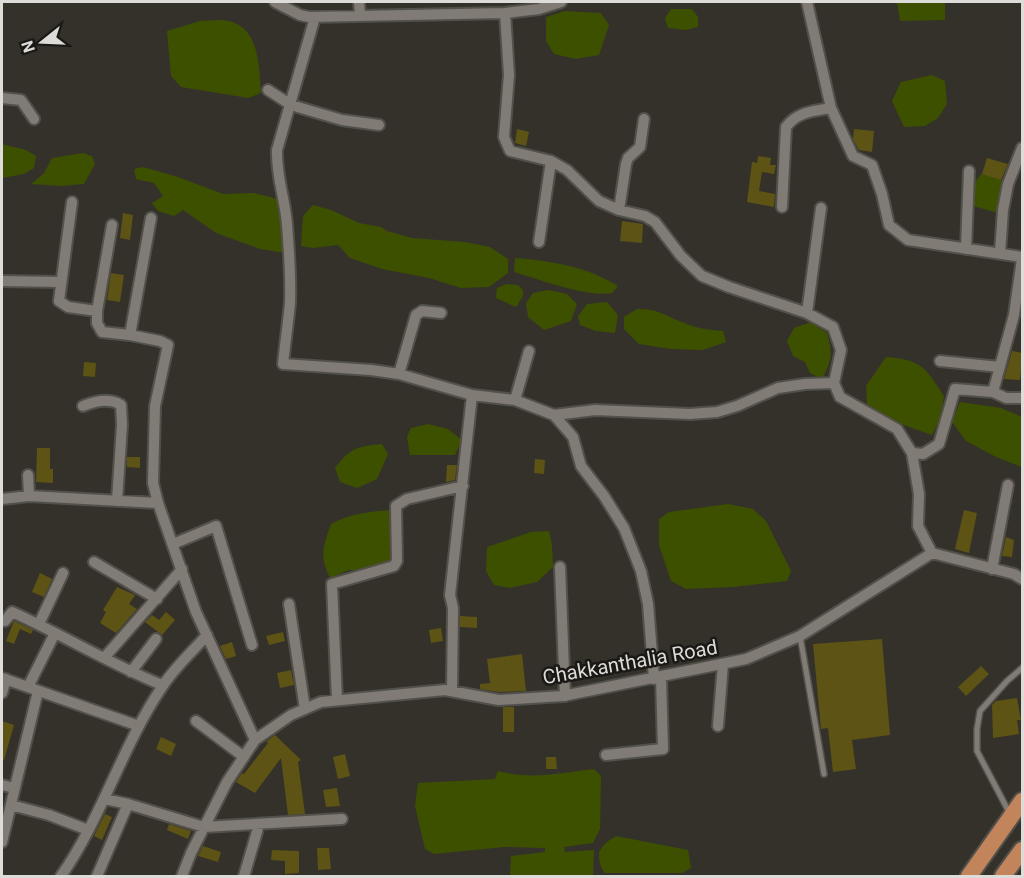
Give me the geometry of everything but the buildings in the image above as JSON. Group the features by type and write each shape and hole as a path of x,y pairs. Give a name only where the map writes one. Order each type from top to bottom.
{"highway":[{"path":"969,876 1023,801"},
{"path":"1003,876 1023,850"}],"street":[{"path":"275,2 300,15 315,17 505,13 539,9 561,2"},
{"path":"359,2 360,15"},
{"path":"807,2 831,108 853,156 872,165 882,194 888,225 908,240 1023,258 1014,315 993,392"},
{"path":"505,13 509,75 504,137 510,151 551,161 567,170 599,201 619,210 645,216 655,222 681,256 702,276 807,313 833,327 841,350 834,383 840,397 897,429 912,453 919,494 918,526 932,553 1014,574 1023,579"},
{"path":"315,17 277,150 276,170 285,206 290,280 290,303 283,364 399,374 472,394 515,400 554,415 595,410 690,414 717,412 778,388 834,383"},
{"path":"268,90 291,105 342,120 379,125"},
{"path":"2,98 21,100 34,118"},
{"path":"782,207 786,128 792,119 798,116 831,108"},
{"path":"619,210 626,164 628,158 640,147 644,118"},
{"path":"1000,253 1003,210 1008,184 1023,148"},
{"path":"539,242 551,161"},
{"path":"966,249 969,171"},
{"path":"72,202 59,298 61,303 68,307 97,311"},
{"path":"807,313 821,208"},
{"path":"130,335 151,219"},
{"path":"112,225 97,311 97,323 102,332 130,335 168,345 155,406 153,483 196,612 255,740"},
{"path":"2,281 61,282"},
{"path":"399,374 416,315 422,311 441,313"},
{"path":"515,400 529,351"},
{"path":"940,360 1000,367"},
{"path":"912,453 923,454 939,444 955,389 993,392 1006,398 1023,398"},
{"path":"452,692 453,608 450,596 472,394"},
{"path":"83,405 102,401 117,402 121,405 117,501"},
{"path":"554,415 573,438 581,466 604,496 624,528 641,571 648,603 663,749 606,755"},
{"path":"28,475 29,496"},
{"path":"992,569 1008,485"},
{"path":"337,700 332,584 394,566 397,561 396,507 400,502 463,486"},
{"path":"2,499 29,496 158,503"},
{"path":"173,544 216,526 252,645"},
{"name":"Chakkanthalia Road","path":"182,876 227,782 255,740 291,715 321,702 445,690 499,699 566,696 746,659 800,636 932,553"},
{"path":"94,562 157,599"},
{"path":"560,567 566,696"},
{"path":"104,658 182,569"},
{"path":"39,624 63,573"},
{"path":"290,604 305,709"},
{"path":"2,620 5,621 12,612 131,672 162,685"},
{"path":"2,842 33,689 55,633"},
{"path":"61,876 105,799 139,726 162,685 207,635"},
{"path":"131,672 156,639"},
{"path":"718,726 723,664"},
{"path":"2,693 4,678 139,726"},
{"path":"196,721 244,757"},
{"path":"2,784 14,788"},
{"path":"105,799 204,827 342,819"},
{"path":"97,876 128,804"},
{"path":"11,805 49,815 88,830"},
{"path":"244,876 259,825"}],"lane":[{"path":"800,636 824,774"},
{"path":"1011,815 977,752 977,729 980,711 1007,681 1023,668"}],"shaded area":[{"path":"897,2 945,2 945,20 900,21"},
{"path":"671,9 692,9 698,17 698,27 686,30 668,28 665,18"},
{"path":"565,11 601,13 609,25 599,55 576,59 554,54 546,41 546,17"},
{"path":"200,21 229,21 239,25 247,32 256,50 261,93 248,98 181,87 171,76 167,31"},
{"path":"932,75 945,81 947,104 938,118 925,126 904,127 892,101 901,82"},
{"path":"2,144 26,150 36,156 34,168 24,174 2,178"},
{"path":"83,153 92,156 95,164 84,184 61,186 31,184 44,173 52,158"},
{"path":"143,167 223,194 254,193 278,199 285,217 285,253 260,249 216,233 183,210 174,216 158,211 152,203 163,196 154,183 136,179 134,169"},
{"path":"981,174 993,174 1006,183 998,213 973,206 971,188"},
{"path":"313,205 331,210 359,223 381,227 412,238 465,242 490,247 508,259 508,273 489,287 461,288 429,278 382,269 350,258 338,245 313,248 301,246 303,216"},
{"path":"515,258 581,269 618,286 612,293 602,294 563,287 514,272"},
{"path":"506,284 518,285 523,290 523,296 516,307 496,298 497,288"},
{"path":"549,290 567,294 577,304 571,321 544,330 528,317 526,303 533,293"},
{"path":"607,302 618,315 615,333 596,331 580,325 578,316 587,304"},
{"path":"637,309 656,311 697,327 723,331 726,342 703,350 671,349 639,344 624,329 624,317"},
{"path":"811,322 827,333 830,346 830,362 822,379 810,373 805,362 793,356 787,341 794,328"},
{"path":"886,357 908,360 921,367 944,396 940,419 932,435 895,422 867,405 866,386"},
{"path":"960,402 1001,408 1022,417 1022,467 996,457 966,441 952,422"},
{"path":"428,424 448,429 462,440 455,455 410,455 407,437 411,428"},
{"path":"382,444 388,454 377,479 357,488 340,482 335,468 345,456 361,447"},
{"path":"728,504 753,509 766,521 791,571 787,581 686,589 671,581 659,545 659,519 669,512"},
{"path":"395,510 395,555 388,565 368,570 349,570 330,578 324,564 323,551 331,524 354,515"},
{"path":"549,531 553,567 537,582 510,588 494,585 486,571 487,547 531,532"},
{"path":"594,769 601,776 600,829 593,843 564,847 565,852 594,850 593,876 510,876 511,856 545,852 545,848 504,847 434,854 425,849 415,806 418,783 495,779 498,771 534,775"},
{"path":"616,836 688,850 691,868 682,873 604,873 599,861 600,851"}]}
